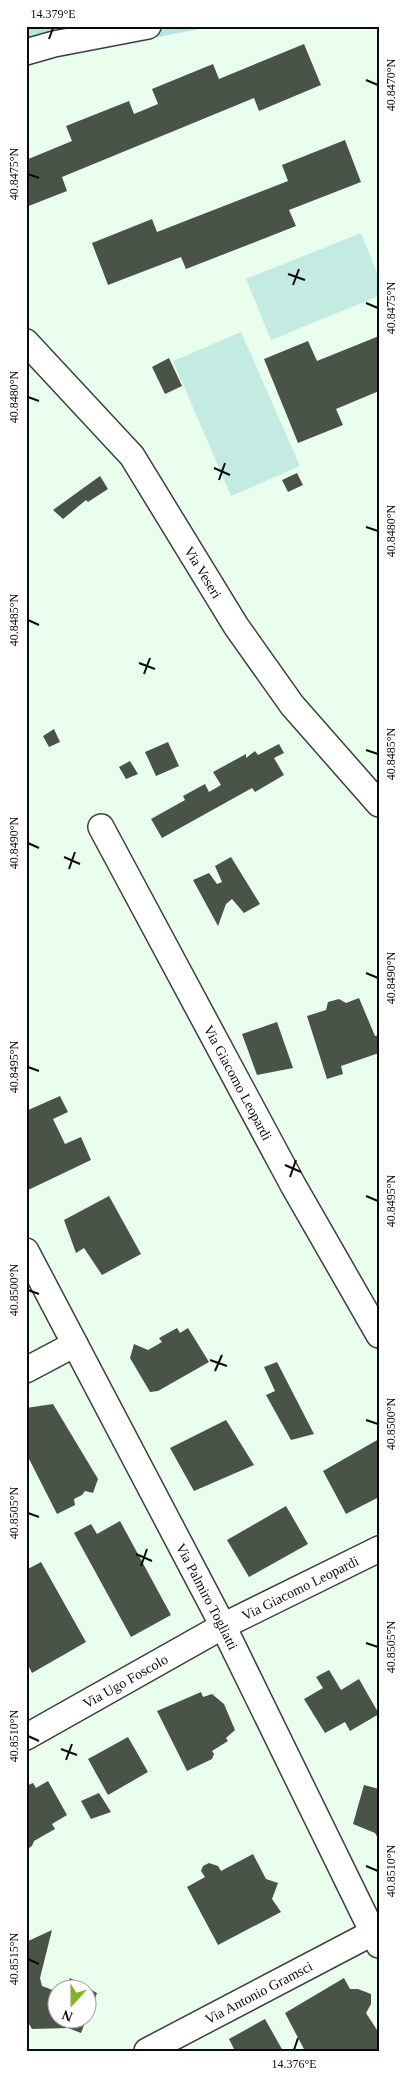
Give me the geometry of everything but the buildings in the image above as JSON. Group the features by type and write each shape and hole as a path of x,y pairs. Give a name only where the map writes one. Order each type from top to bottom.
{"street":[{"path":"26,52 54,44 148,26"},
{"name":"Via Veseri","path":"26,342 132,456 242,634 292,705 379,804"},
{"name":"Via Giacomo Leopardi","path":"101,827 293,1186 379,1335"},
{"name":"Via Palmiro Togliatti","path":"26,1251 223,1626 375,1939"},
{"path":"26,1370 75,1344"},
{"name":"Via Giacomo Leopardi","path":"223,1626 379,1549"},
{"name":"Via Ugo Foscolo","path":"26,1737 223,1626"},
{"name":"Via Antonio Gramsci","path":"146,2051 375,1939"}],"shaded area":[{"path":"26,26 215,26 34,61 26,65"},
{"path":"361,233 379,277 379,296 271,340 246,279"},
{"path":"241,332 300,466 231,496 173,361"}]}
